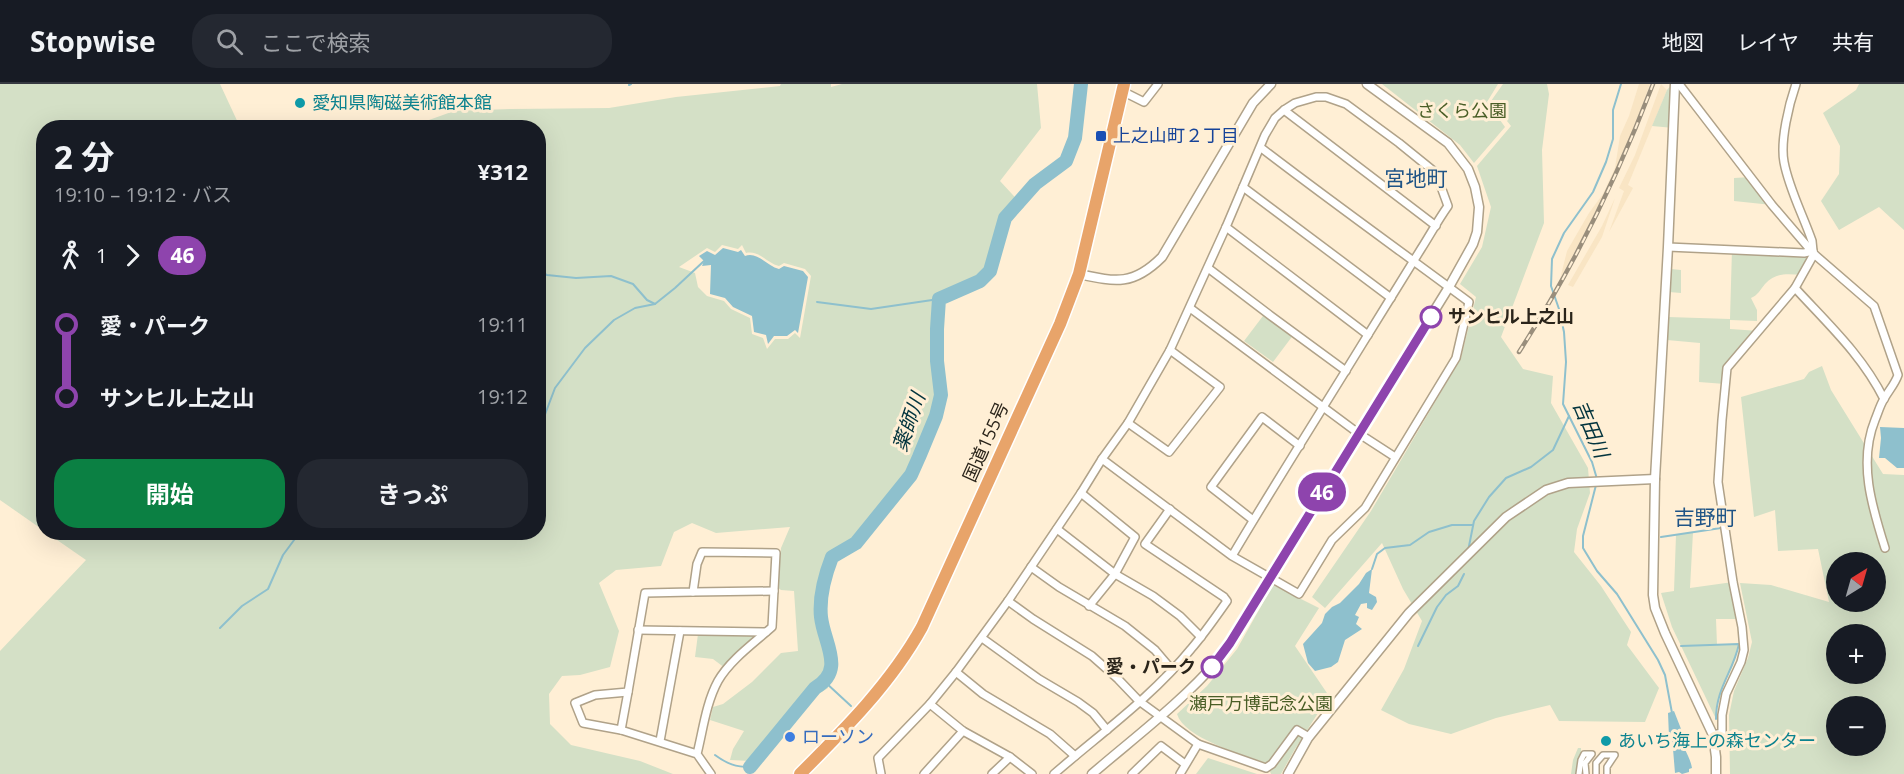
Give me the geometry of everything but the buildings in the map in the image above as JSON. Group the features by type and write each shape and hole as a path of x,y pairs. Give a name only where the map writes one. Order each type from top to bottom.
{"highway":[{"name":"国道155号","path":"800,774 855,718 880,688 903,658 922,627 1060,324 1080,274 1123,88"}],"street":[{"path":"1123,88 1144,102 1158,84"},
{"path":"1080,274 1122,280 1138,276 1152,266 1161,257 1253,103 1271,84"},
{"path":"1092,774 1202,678 1219,659 1449,287 1473,244 1477,231 1479,207 1468,169 1448,143 1367,84"},
{"path":"1678,84 1655,479 1652,587 1655,608 1713,735 1716,774"},
{"path":"1678,84 1772,205 1813,253 1874,306 1898,375 1874,423 1869,450 1868,483 1884,548"},
{"path":"1713,735 1722,733 1725,694 1741,662 1744,650 1718,482 1727,368 1795,288 1813,253 1812,241 1784,161 1785,137 1796,84"},
{"path":"881,774 878,758 930,704 982,638 1128,423 1170,350 1190,308 1268,129 1284,110 1302,100 1326,97 1346,104 1436,173 1448,206 1232,556"},
{"path":"1284,110 1436,226"},
{"path":"1102,459 1232,556 1299,594 1332,540 1365,508 1456,358 1469,302 1260,147"},
{"path":"1243,187 1391,298"},
{"path":"1226,227 1368,335"},
{"path":"1668,247 1813,253"},
{"path":"1208,268 1346,370"},
{"path":"1795,288 1862,361 1884,399"},
{"path":"1190,308 1395,458"},
{"path":"1128,423 1169,452 1220,387 1170,350"},
{"path":"1253,520 1211,486 1262,417 1300,446"},
{"path":"1288,774 1310,737 1409,613 1506,517 1546,490 1568,483 1655,479"},
{"path":"1081,494 1135,537 1115,574 1089,606"},
{"path":"1054,774 1107,730 1172,670 1227,601 1190,573 1145,544 1170,509"},
{"path":"1057,529 1115,574 1153,596 1180,616 1201,636"},
{"path":"693,592 697,564 702,552 776,553 772,627 736,659 719,679 711,697 697,754"},
{"path":"1031,567 1089,606 1125,626 1155,651 1172,670"},
{"path":"621,730 645,593 774,591"},
{"path":"1008,601 1033,620 1098,661 1139,701 1198,744 1266,768 1272,764 1297,730 1310,737"},
{"path":"638,630 766,632"},
{"path":"660,741 680,632"},
{"path":"982,638 1039,679 1093,713 1107,730"},
{"path":"956,672 983,694 1050,734 1075,756"},
{"path":"628,693 595,695 575,703 583,723 621,730 697,754 711,774"},
{"path":"930,704 963,731 1010,757 1032,774"},
{"path":"924,774 963,731"},
{"path":"1180,774 1198,744"},
{"path":"1132,774 1161,746 1185,764"},
{"path":"1579,774 1584,754 1592,754 1585,763 1586,774"},
{"path":"1596,774 1596,763 1602,755 1615,755 1607,767 1607,774"},
{"path":"992,774 1010,757"}],"shaded area":[{"path":"1639,84 1650,84 1633,131 1606,193 1560,279 1567,251 1603,194 1615,168 1620,136"},
{"path":"1661,84 1667,90 1628,185 1633,188 1609,232 1624,191 1619,188 1635,155"},
{"path":"1615,198 1602,237 1573,287 1568,285 1602,226"}],"green space":[{"path":"0,84 220,84 237,120 36,120 36,525 0,500"},
{"path":"781,84 831,84 831,87 842,84 1037,84 1041,128 1000,181 1024,207 1011,219 998,266 938,296 932,326 937,389 933,412 908,470 856,540 829,553 820,577 818,625 829,664 828,688 812,698 799,702 750,761 730,760 733,749 744,731 710,720 713,707 723,704 752,682 781,653 798,651 794,591 781,590 777,587 781,548 790,527 716,533 692,523 674,532 661,566 616,570 599,583 619,631 610,667 580,675 562,676 549,694 550,724 571,745 640,761 673,774 0,774 0,651 86,560 57,540 546,540 546,120 429,120 454,111 609,108 676,97 780,86","holes":["722,245 738,249 742,245 746,253 755,253 779,266 784,263 805,269 811,276 800,338 795,333 788,339 775,339 767,349 763,338 752,334 750,318 731,309 724,301 707,296 698,287 695,273 679,267 707,248 715,252"]},
{"name":"さくら公園","path":"1382,84 1498,84 1487,102 1505,127 1474,163 1460,145"},
{"path":"1503,84 1547,84 1549,94 1542,150 1544,223 1501,337 1523,369 1553,376 1551,403 1588,468 1590,493 1577,529 1574,552 1601,586 1631,632 1627,645 1659,688 1645,722 1559,721 1550,705 1496,718 1451,734 1409,724 1381,710 1404,669 1422,621 1403,589 1382,543 1325,608 1312,597 1371,511 1461,358 1476,297 1460,284 1482,247 1491,207 1477,166 1511,126 1491,101"},
{"path":"1672,84 1674,128 1652,126 1667,90"},
{"path":"1859,84 1904,84 1904,230 1879,207 1839,230 1821,201 1839,174 1840,146 1823,113 1856,90"},
{"path":"1751,177 1772,205 1734,201 1734,178"},
{"path":"1732,249 1813,251 1802,275 1773,277 1751,298 1757,310 1757,321 1730,320 1730,329 1759,331 1727,368 1725,384 1699,382 1700,343 1667,340 1668,317 1730,319"},
{"path":"1671,269 1681,270 1681,293 1669,292"},
{"path":"1266,312 1294,334 1273,362 1244,341"},
{"path":"1822,366 1831,390 1883,474 1904,475 1904,774 1730,774 1729,715 1734,691 1752,642 1740,583 1771,585 1826,601 1826,612 1886,612 1886,552 1826,552 1826,588 1818,549 1778,551 1775,510 1754,517 1741,397 1804,379 1809,372"},
{"path":"1693,532 1690,588 1733,582 1741,619 1716,619 1717,645 1739,644 1719,698 1716,719 1672,627 1661,593 1674,591 1676,535"},
{"name":"瀬戸万博記念公園","path":"1273,585 1319,608 1295,646 1329,696 1281,774 1271,774 1267,763 1202,738 1182,723 1177,714 1207,686 1237,649"},
{"path":"752,633 754,639 725,668 713,659 695,657 698,634"},
{"path":"1578,748 1581,748 1581,753 1584,754 1579,774 1571,774 1573,760"},
{"path":"1208,758 1257,774 1196,774"}],"water":[{"path":"723,248 738,252 741,250 745,256 758,257 779,269 784,266 803,271 808,277 798,333 795,330 787,336 774,336 768,344 766,335 754,332 752,316 733,307 725,298 710,294 711,265 702,266 704,261 699,256 707,251 715,255"},
{"path":"1880,427 1904,428 1904,468 1897,468 1885,458 1879,458"},
{"path":"1372,569 1369,593 1376,597 1377,602 1372,610 1367,608 1367,603 1361,604 1355,615 1359,617 1356,624 1362,629 1345,640 1338,662 1331,667 1315,671 1308,663 1303,644 1322,623 1325,614 1340,603"},
{"path":"1674,711 1692,768 1689,772 1682,774 1675,773 1672,737 1669,737 1668,713"}],"waterway":[{"name":"薬師川","path":"750,767 829,673 831,656 821,617 821,602 823,586 832,557 856,543 911,475 936,416 941,395 937,361 939,299 980,281 990,271 1005,218 1035,184 1066,161 1075,138 1081,84"},
{"name":"吉田川","path":"1597,479 1592,462 1563,404 1566,362 1564,332 1551,286 1552,259 1564,233 1593,192 1606,162 1613,139 1613,110 1621,84"},
{"path":"546,275 576,278 611,276 633,284 647,300 655,304 704,261"},
{"path":"817,302 871,309 939,299"},
{"path":"546,412 555,388 585,348 614,320 635,308 655,304"},
{"path":"1468,551 1474,521 1489,497 1506,478 1531,467 1553,450 1569,416"},
{"name":"吉田川","path":"1596,485 1583,536 1583,548 1597,571 1617,594 1658,660 1665,675 1672,713"},
{"path":"1372,569 1377,554 1385,548 1410,545 1429,532 1452,525 1473,525"},
{"path":"1661,537 1721,528"},
{"path":"220,628 242,606 268,589 283,555 294,540"},
{"path":"1418,646 1437,607 1446,595 1458,586 1464,574"},
{"path":"1681,646 1739,644 1719,698 1716,719"},
{"path":"825,682 851,706"},
{"path":"715,755 732,764 750,767"}],"railway":[{"path":"1519,352 1558,287 1593,221 1625,154 1653,84"}],"bus line":[{"name":"46","path":"1212,667 1230,643 1431,317"}],"place":[{"name":"愛知県陶磁美術館本館","path":"300,103"},
{"name":"上之山町２丁目","path":"1101,136"},
{"name":"サンヒル上之山","path":"1431,317"},
{"name":"愛・パーク","path":"1212,667"},
{"name":"ローソン","path":"790,737"},
{"name":"あいち海上の森センター","path":"1606,741"}],"district":[{"name":"宮地町","path":"1416,179"},
{"name":"吉野町","path":"1705,518"}]}
